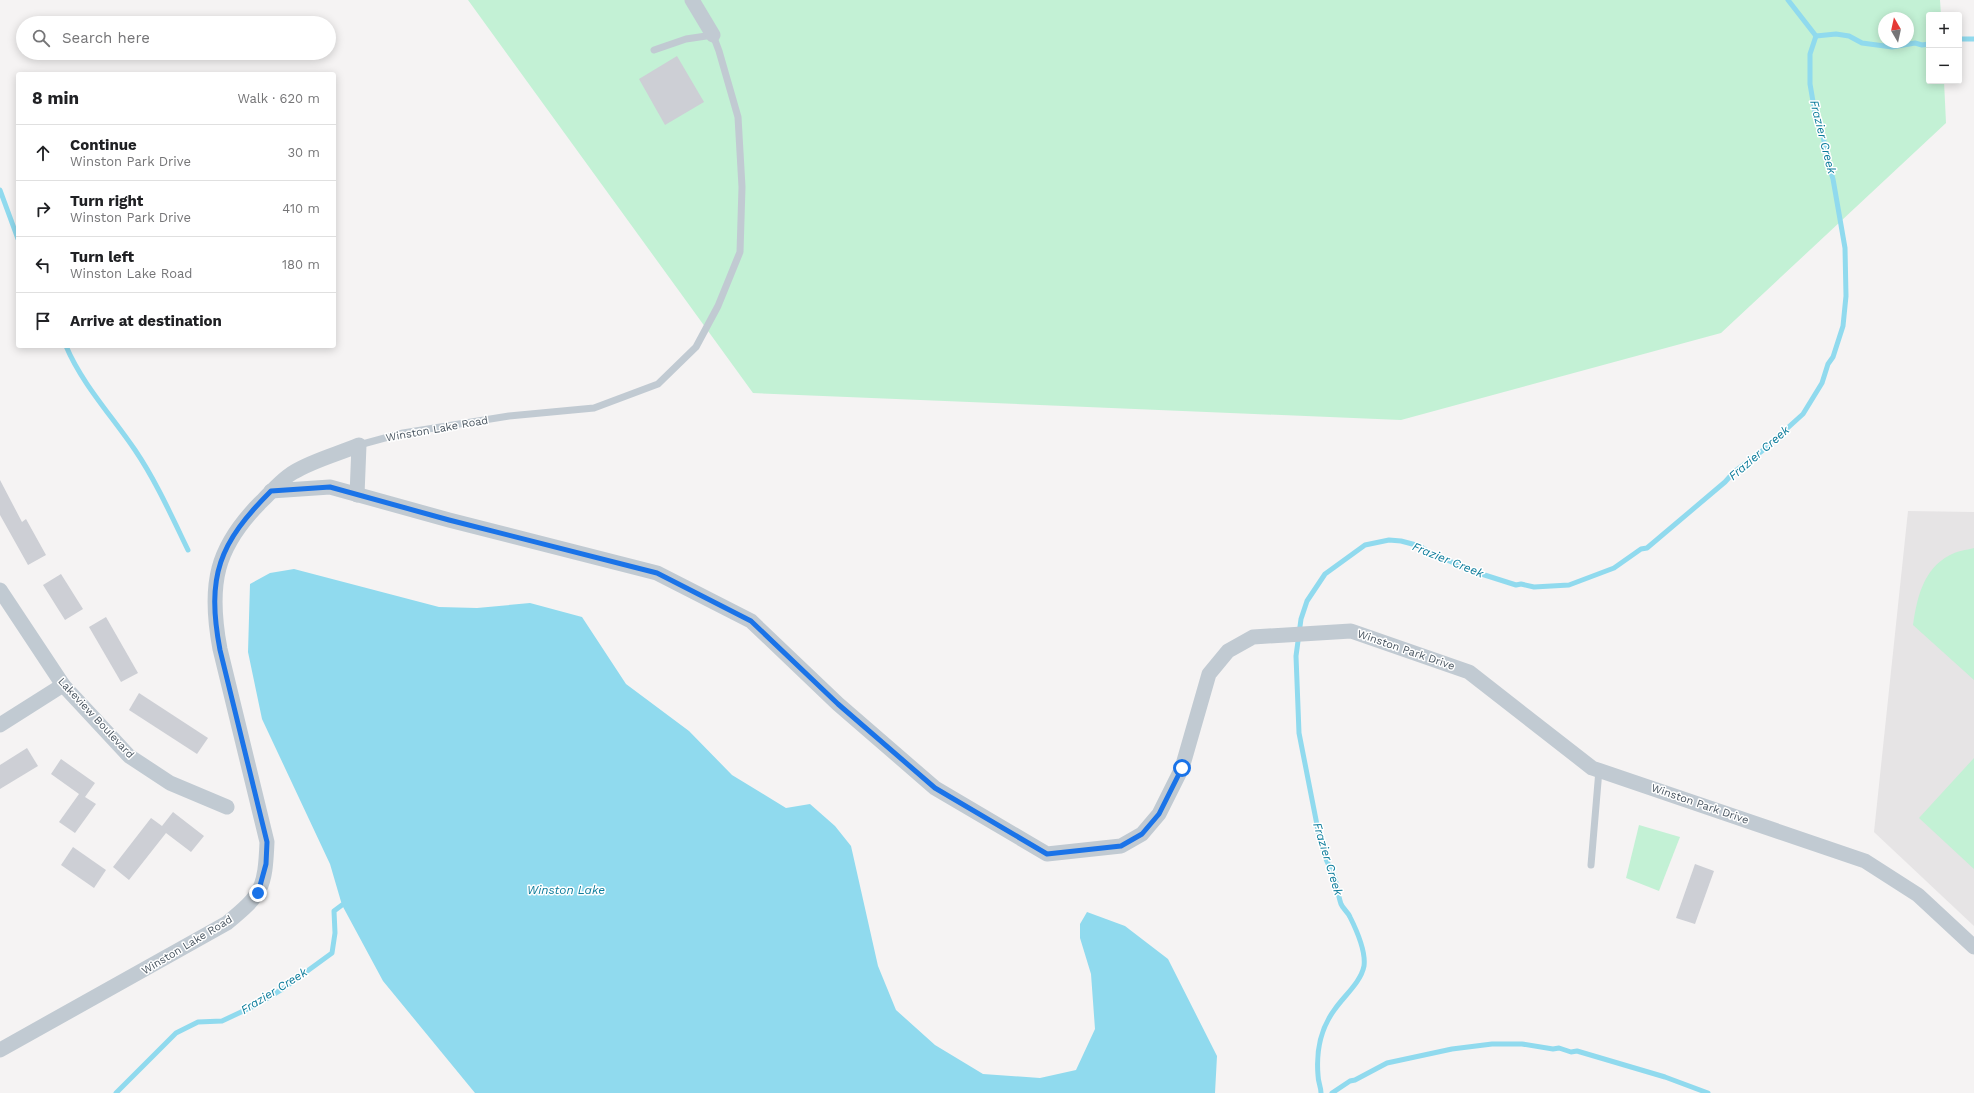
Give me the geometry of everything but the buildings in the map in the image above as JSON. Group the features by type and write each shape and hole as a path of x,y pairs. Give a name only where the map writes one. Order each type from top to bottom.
{"street":[{"name":"Winston Lake Road","path":"692,0 712,35"},
{"name":"Winston Lake Road","path":"0,1050 226,923 250,904 258,893 266,864 267,842 214,620 214,598 220,562 226,549 246,518 271,491 294,472 359,445"},
{"path":"357,495 359,445"},
{"name":"Winston Park Drive","path":"271,491 330,487 449,520 657,573 751,621 838,704 935,788 1047,854 1121,846 1142,834 1159,814 1182,768 1209,674 1228,651 1253,637 1351,631 1469,672 1592,768 1865,860 1918,895 1974,946"},
{"name":"Lakeview Boulevard","path":"0,590 63,685 129,756 170,783 227,807"},
{"path":"0,725 63,685"}],"lane":[{"path":"654,50 686,39 712,35"},
{"name":"Winston Lake Road","path":"359,445 403,433 508,416 594,408 658,384 696,347 718,306 740,252 742,187 738,117 719,51 712,35"},
{"path":"1591,865 1599,770"}],"shaded area":[{"path":"1908,511 1974,512 1974,926 1874,832"}],"green space":[{"path":"468,0 1940,0 1941,12 1926,12 1926,84 1944,84 1946,123 1721,333 1401,420 753,393"},
{"path":"1974,548 1974,680 1913,625 1919,595 1927,576 1933,568 1953,554"},
{"path":"1974,758 1974,869 1919,818"},
{"path":"1639,825 1680,837 1659,891 1626,878"}],"water":[{"name":"Winston Lake","path":"294,569 439,607 477,608 530,603 582,617 626,684 689,731 732,775 786,808 810,804 835,826 851,846 878,966 896,1010 935,1045 983,1074 1040,1078 1076,1070 1095,1029 1091,974 1080,938 1080,924 1087,912 1125,926 1168,959 1217,1056 1215,1093 475,1093 383,981 342,905 330,864 262,719 248,652 250,584 270,573"}],"waterway":[{"path":"1788,0 1816,36"},
{"name":"Frazier Creek","path":"1816,36 1836,34 1849,36 1862,43 1892,47 1915,43 1926,44"},
{"name":"Frazier Creek","path":"1321,1093 1318,1078 1320,1040 1326,1024 1335,1009 1359,978 1364,966 1364,954 1358,935 1349,915 1341,904 1334,875 1324,853 1299,733 1296,656 1301,619 1307,601 1325,574 1365,545 1389,540 1401,541 1420,546 1427,551 1472,571 1516,585 1521,584 1534,587 1569,585 1614,568 1641,549 1647,548 1725,482 1734,472 1762,451 1803,414 1822,383 1828,364 1833,357 1843,326 1846,296 1845,248 1833,179 1828,163 1823,136 1815,113 1810,84 1810,54 1816,36"},
{"name":"Frazier Creek","path":"1962,39 1974,39"},
{"path":"0,190 16,234"},
{"path":"67,348 80,374 143,462 188,550"},
{"name":"Frazier Creek","path":"116,1093 176,1033 198,1022 222,1021 256,1005 284,988 332,953 335,933 334,911 342,905"},
{"path":"1332,1093 1350,1081 1355,1080 1387,1063 1452,1049 1492,1044 1522,1044 1553,1049 1559,1048 1571,1052 1577,1051 1665,1077 1708,1093"}],"route":[{"path":"258,893 262,886 266,864 267,842 220,650 214,620 214,598 220,562 226,549 237,529 250,512 271,491 330,487 449,520 657,573 751,621 838,704 935,788 1047,854 1121,846 1142,834 1159,814 1182,768"}]}
